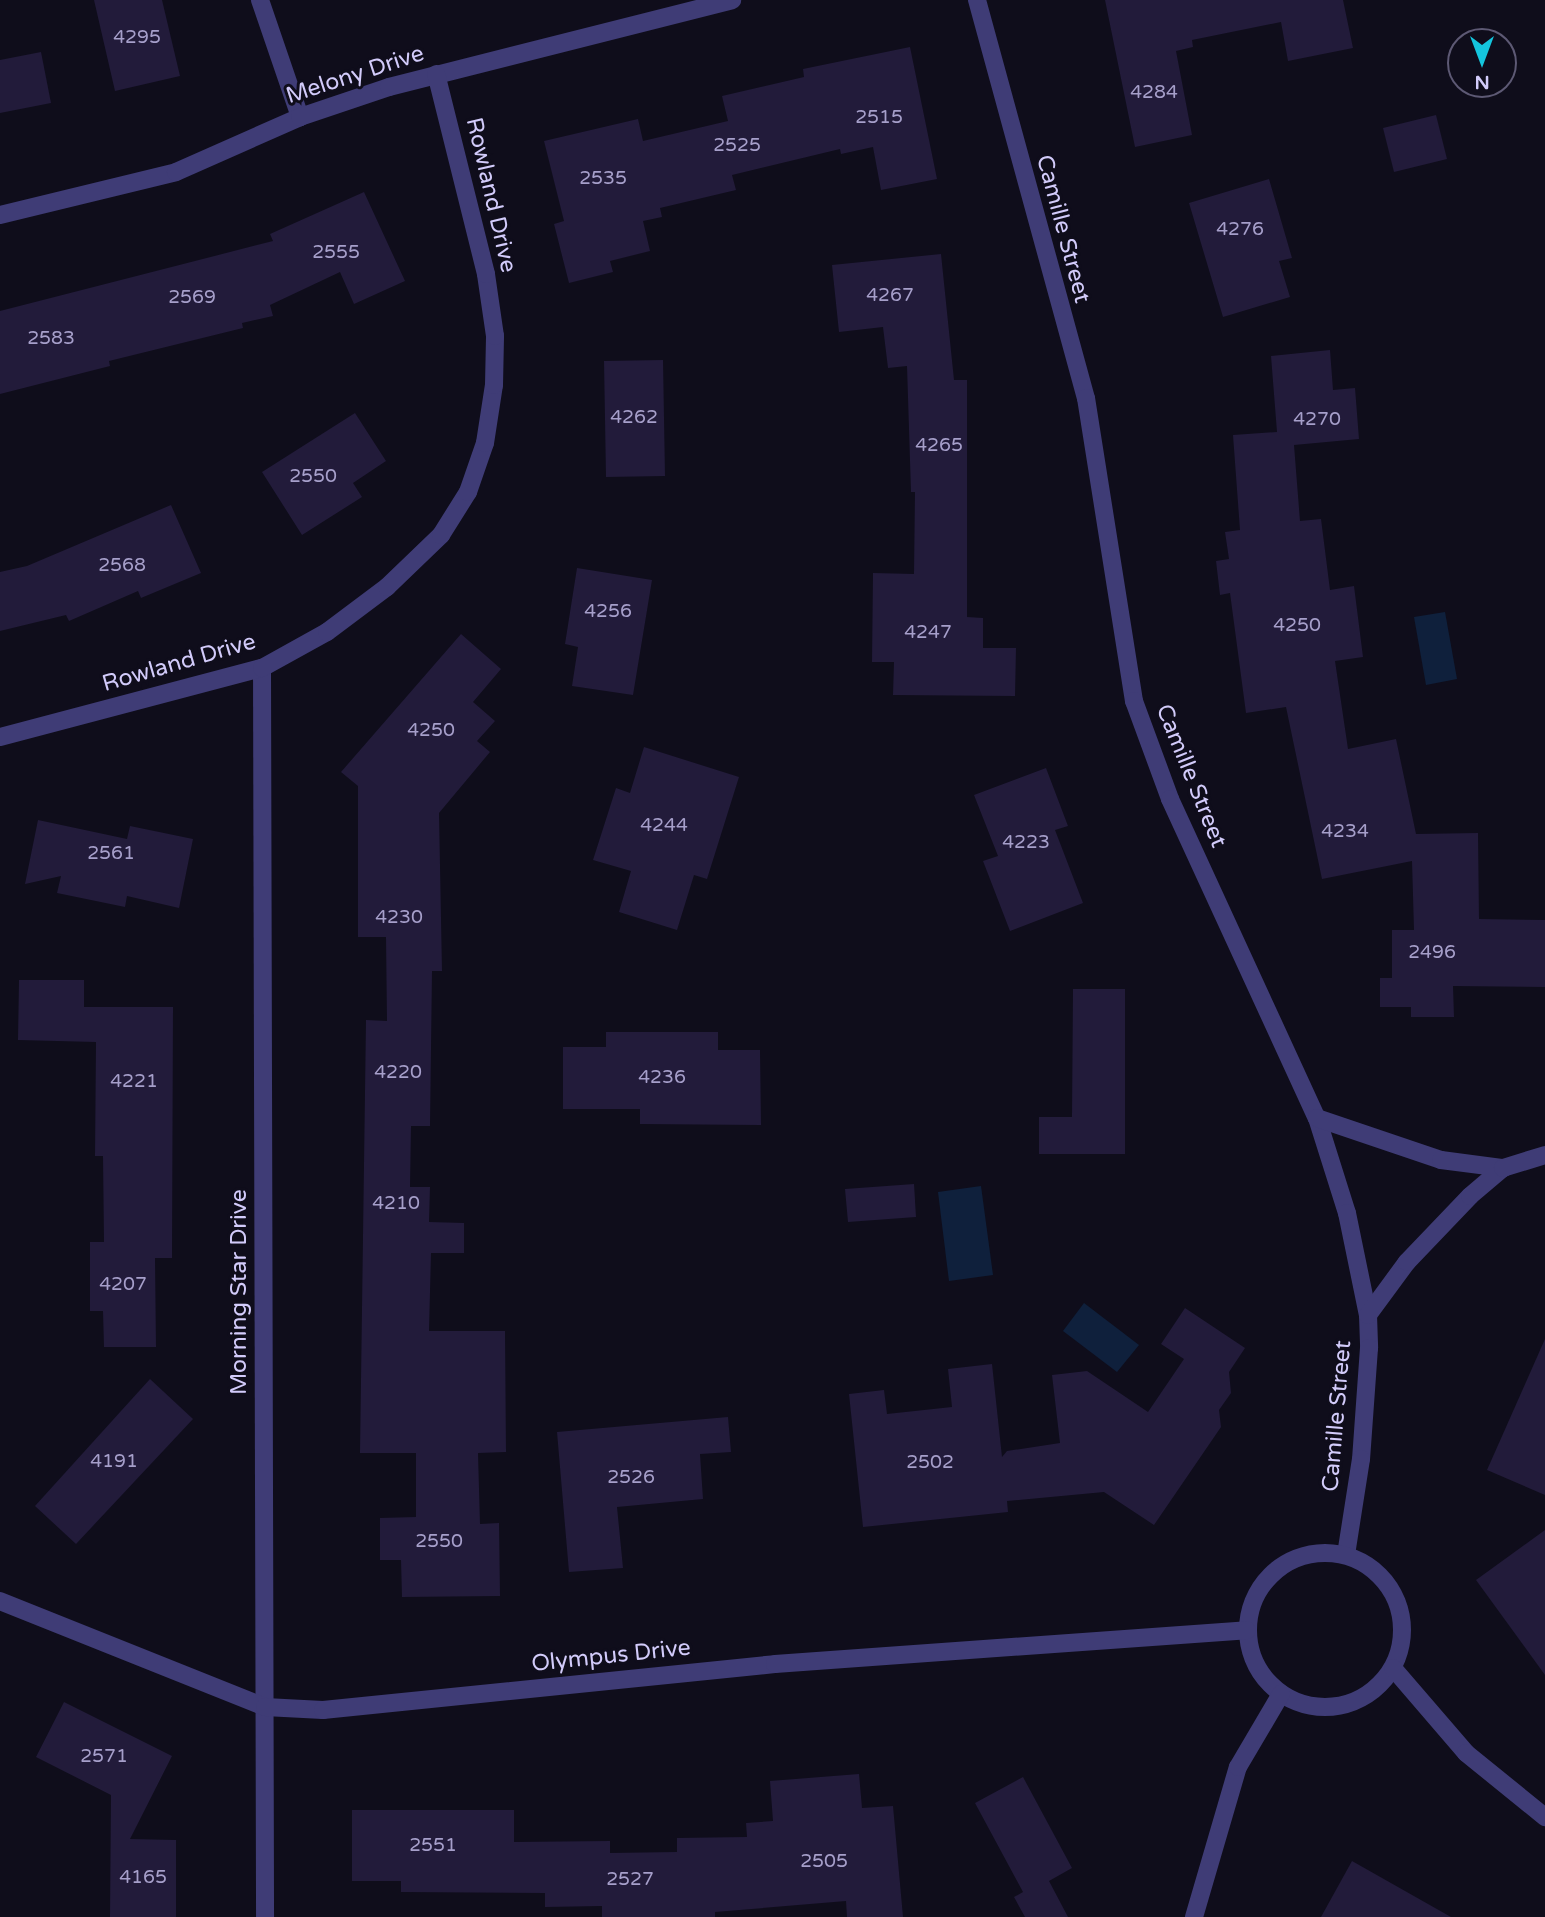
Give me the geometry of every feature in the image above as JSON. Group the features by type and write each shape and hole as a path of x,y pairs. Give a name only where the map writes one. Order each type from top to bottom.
{"street":[{"path":"260,0 299,117"},
{"name":"Melony Drive","path":"0,215 176,172 299,117 436,74 732,0"},
{"name":"Camille Street","path":"977,0 1086,398 1134,701 1170,799 1317,1118 1347,1213 1368,1315 1363,1446 1346,1555"},
{"name":"Rowland Drive","path":"0,737 262,668 327,632 387,587 441,536 468,492 485,443 494,385 495,336 486,274 436,74"},
{"name":"Morning Star Drive","path":"262,668 265,1917"},
{"path":"1317,1118 1441,1160 1503,1168 1545,1155"},
{"path":"1368,1315 1440,1225 1503,1168"},
{"path":"1346,1555 1385,1580 1397,1600 1403,1623 1393,1668 1366,1695 1330,1708 1305,1705 1281,1694 1263,1677 1251,1655 1247,1630 1261,1585 1278,1569 1298,1557 1346,1555"},
{"name":"Olympus Drive","path":"0,1601 265,1707 373,1707 775,1664 1247,1630"},
{"path":"1393,1668 1466,1753 1545,1816"},
{"path":"1194,1917 1238,1767 1281,1694"}],"water":[{"path":"1445,612 1457,679 1426,685 1414,617"},
{"path":"981,1186 993,1275 949,1281 938,1192"},
{"path":"1084,1303 1139,1345 1117,1372 1063,1331"}],"building":[{"path":"94,0 162,0 180,76 115,91"},
{"path":"1105,0 1343,0 1353,48 1288,61 1281,22 1192,40 1193,47 1176,51 1192,135 1135,147"},
{"path":"910,47 937,179 881,190 873,147 841,154 840,149 732,175 736,190 660,208 662,217 643,221 650,251 610,261 613,272 569,283 554,224 564,221 544,141 638,119 643,141 728,121 722,96 804,77 803,69"},
{"path":"41,52 51,103 0,113 0,60"},
{"path":"1436,115 1447,159 1394,172 1383,128"},
{"path":"1269,179 1292,258 1279,261 1290,297 1223,317 1189,203"},
{"path":"364,192 405,281 354,304 340,272 270,305 273,316 242,323 243,328 109,361 110,366 0,394 0,311 273,241 270,234"},
{"path":"941,254 954,380 967,380 967,617 983,618 983,648 1016,648 1015,696 893,695 894,662 872,662 873,573 914,574 915,492 911,492 907,366 888,368 883,327 839,332 832,265"},
{"path":"1330,350 1333,390 1355,388 1359,439 1294,445 1300,521 1321,519 1330,590 1354,586 1363,657 1335,661 1348,749 1396,739 1416,834 1478,833 1479,919 1545,920 1545,987 1453,986 1454,1017 1411,1017 1411,1007 1380,1007 1380,978 1392,978 1392,930 1414,930 1412,861 1322,879 1286,707 1246,713 1230,593 1220,595 1216,561 1229,559 1225,532 1240,530 1233,435 1277,432 1271,356"},
{"path":"663,360 665,476 606,477 604,361"},
{"path":"355,413 386,461 353,483 362,497 302,535 262,472"},
{"path":"171,505 201,573 141,598 138,591 69,621 66,615 0,631 0,572 27,566"},
{"path":"577,568 652,580 633,695 572,686 578,647 565,644"},
{"path":"461,634 501,669 473,702 495,721 477,741 490,752 439,813 442,971 432,971 430,1126 411,1126 410,1187 430,1187 429,1222 464,1223 464,1253 431,1253 429,1331 505,1331 506,1452 478,1453 480,1524 499,1523 500,1596 402,1597 401,1560 380,1560 380,1518 416,1517 416,1453 360,1453 366,1020 387,1021 386,937 358,937 358,786 341,772"},
{"path":"644,747 739,777 707,879 694,875 677,930 619,912 631,871 593,860 616,788 630,793"},
{"path":"1046,768 1068,826 1055,830 1083,903 1010,931 983,861 998,856 974,795"},
{"path":"38,820 127,839 130,826 193,839 179,908 127,896 125,907 57,893 61,876 25,884"},
{"path":"19,980 84,980 84,1007 173,1007 172,1258 155,1258 156,1347 104,1347 103,1311 90,1311 90,1242 104,1242 103,1156 95,1156 96,1042 18,1040"},
{"path":"1073,989 1125,989 1125,1154 1039,1154 1039,1117 1072,1117"},
{"path":"606,1032 718,1032 718,1050 760,1050 761,1125 640,1124 640,1109 563,1109 563,1047 606,1047"},
{"path":"914,1184 916,1217 848,1222 845,1189"},
{"path":"1185,1308 1245,1348 1229,1372 1231,1393 1219,1410 1221,1427 1154,1525 1104,1492 1007,1501 1008,1512 863,1527 849,1394 884,1390 887,1414 952,1407 948,1369 992,1364 1002,1457 1007,1451 1060,1443 1052,1375 1087,1371 1148,1412 1184,1359 1161,1344"},
{"path":"1545,1339 1545,1495 1487,1470"},
{"path":"150,1379 193,1419 76,1544 35,1506"},
{"path":"728,1417 731,1452 700,1454 703,1499 617,1507 623,1568 569,1572 557,1432"},
{"path":"1545,1530 1545,1675 1476,1580"},
{"path":"64,1702 172,1756 130,1839 176,1840 176,1917 110,1917 111,1795 36,1757"},
{"path":"859,1774 862,1808 893,1806 903,1917 847,1917 846,1901 715,1912 715,1917 602,1917 602,1906 545,1907 545,1893 401,1892 401,1881 352,1881 352,1810 514,1810 514,1842 610,1841 610,1853 677,1852 677,1838 747,1837 746,1823 773,1821 770,1781"},
{"path":"1023,1777 1072,1868 1049,1881 1068,1917 1025,1917 1014,1897 1023,1892 975,1803"},
{"path":"1352,1861 1451,1917 1321,1917"}]}
